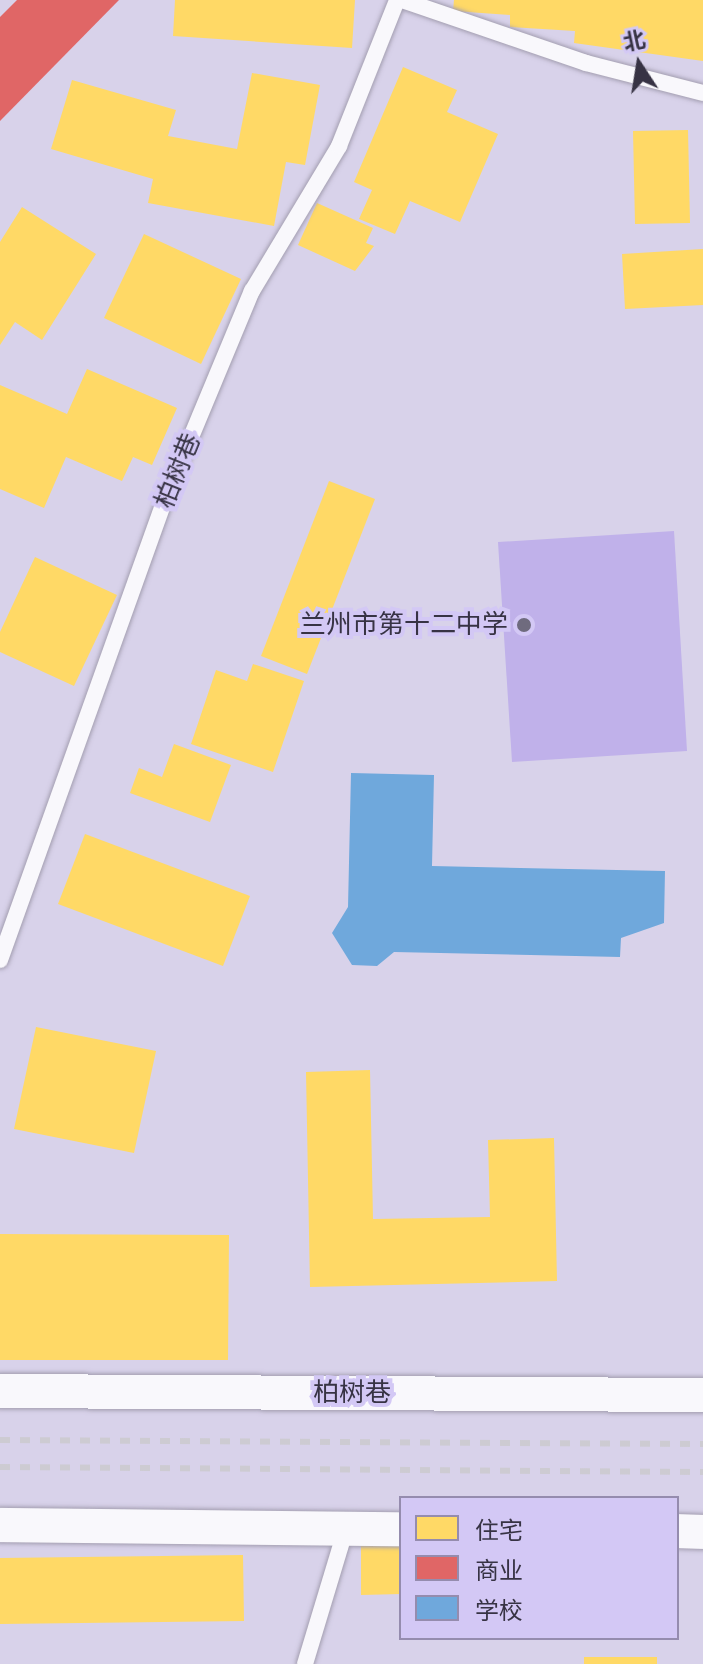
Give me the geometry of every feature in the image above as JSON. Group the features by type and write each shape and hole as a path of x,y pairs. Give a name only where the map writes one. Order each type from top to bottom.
{"street":[{"name":"柏树巷","path":"0,1391 703,1395"},
{"path":"0,1525 399,1529"},
{"path":"679,1531 703,1532"}],"lane":[{"path":"399,0 586,63 703,93"},
{"name":"柏树巷","path":"0,960 170,488 252,291 339,146 399,0"},
{"path":"305,1664 346,1528"}],"shaded area":[{"path":"674,531 687,751 512,762 498,542"}],"building: 住宅":[{"path":"175,0 355,0 352,48 173,36"},
{"path":"454,0 703,0 703,61 574,43 575,31 510,27 510,15 453,11"},
{"path":"403,67 457,90 447,112 498,134 460,222 410,201 395,234 359,219 372,190 354,182"},
{"path":"252,73 320,85 305,165 286,162 274,226 148,203 153,179 51,149 72,80 176,110 168,136 237,149"},
{"path":"688,130 690,223 635,224 633,131"},
{"path":"317,203 373,228 366,243 374,246 355,271 298,245"},
{"path":"22,207 96,254 42,340 15,322 0,345 0,242"},
{"path":"144,234 241,279 201,364 104,318"},
{"path":"703,249 703,305 625,309 622,254"},
{"path":"87,369 177,408 152,465 133,457 122,481 66,457 44,508 0,489 0,385 67,414"},
{"path":"329,481 375,499 307,674 261,656"},
{"path":"35,557 117,595 74,686 0,652 0,632"},
{"path":"253,664 304,681 273,772 191,744 216,670 247,681"},
{"path":"174,744 231,765 210,822 130,793 139,768 162,777"},
{"path":"85,834 250,896 223,966 58,904"},
{"path":"36,1027 156,1051 134,1153 14,1129"},
{"path":"370,1070 373,1219 490,1217 488,1140 554,1138 557,1281 310,1287 306,1072"},
{"path":"0,1234 229,1235 228,1360 0,1360"},
{"path":"399,1542 399,1594 361,1595 361,1543"},
{"path":"243,1555 244,1621 0,1624 0,1558"},
{"path":"584,1657 657,1657 657,1664 584,1664"}],"building: 商业":[{"path":"17,0 119,0 0,121 0,17"}],"building: 学校":[{"path":"351,773 434,775 432,866 665,871 664,923 621,938 620,957 394,952 377,966 352,965 332,933 348,907"}],"railway":[{"path":"0,1440 703,1444"},
{"path":"0,1467 703,1472"}],"place":[{"name":"兰州市第十二中学","path":"524,625"}]}
